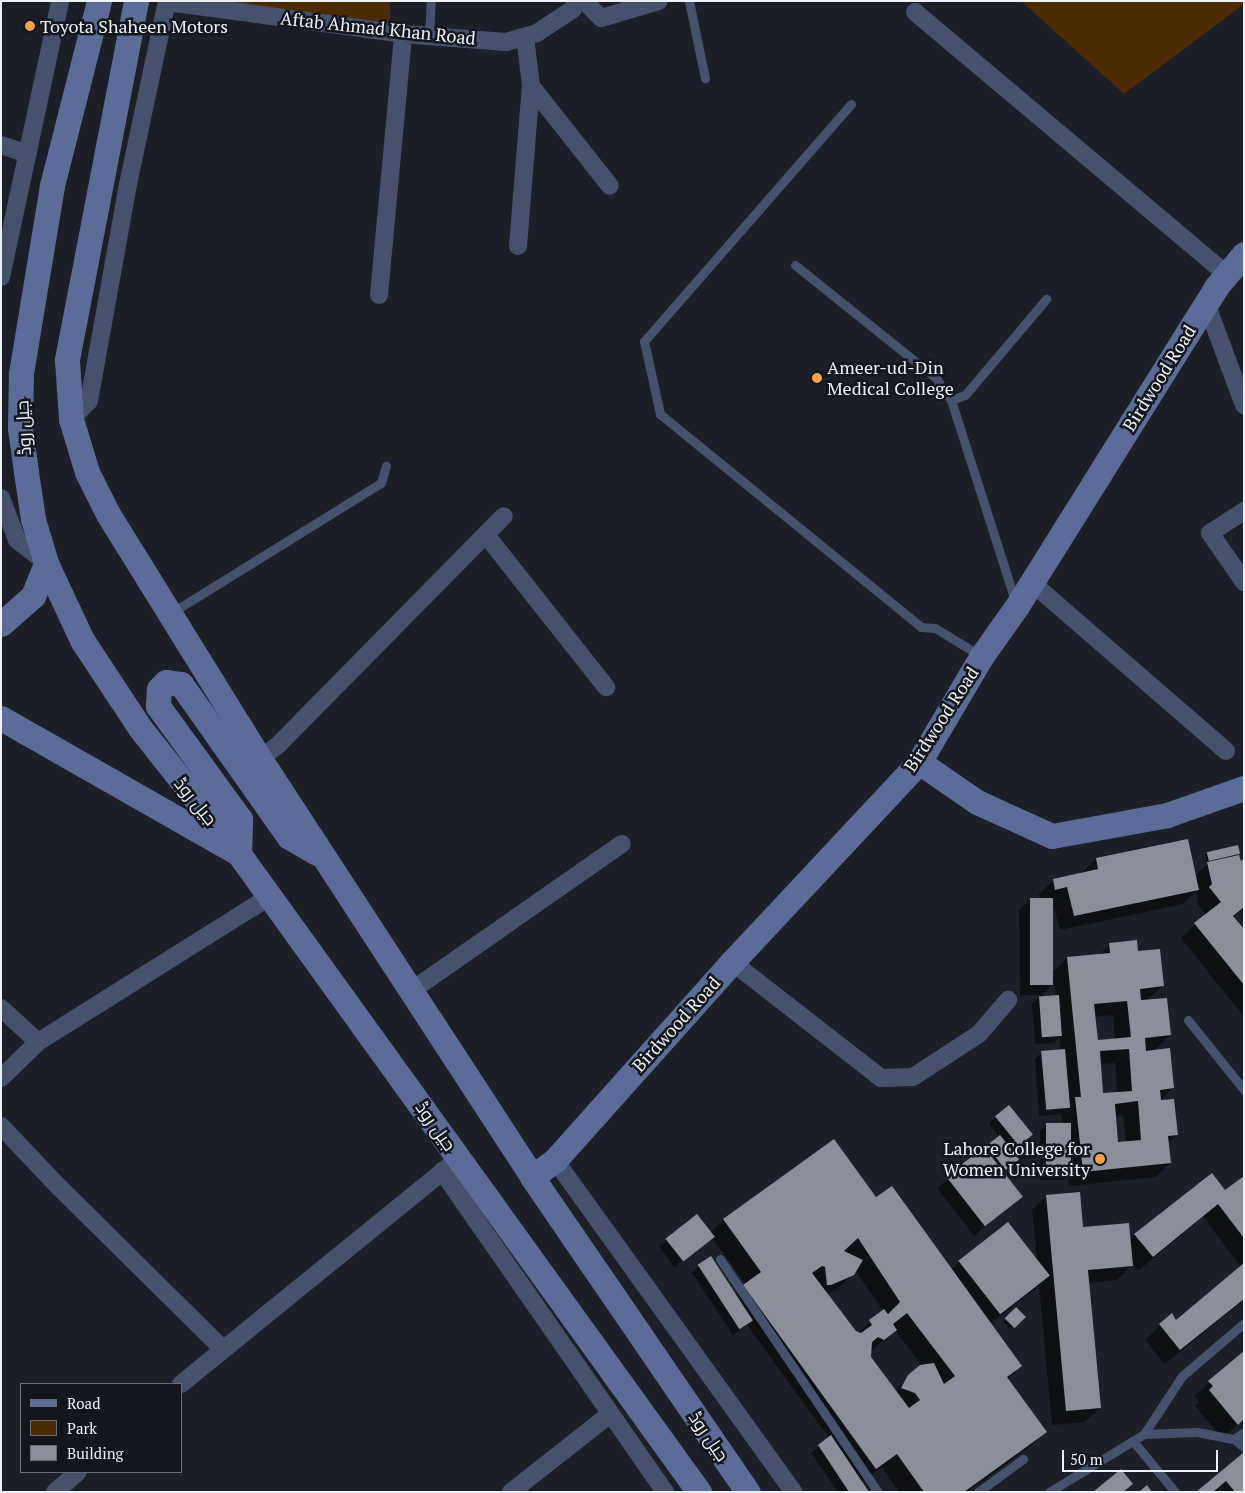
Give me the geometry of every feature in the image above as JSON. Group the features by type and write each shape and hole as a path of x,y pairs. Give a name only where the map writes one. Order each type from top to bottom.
{"main road":[{"name":"جیل روڈ","path":"100,1 52,186 21,374 20,428 33,519 46,564 64,607 100,671 171,770 239,854 269,896 450,1164 699,1492"},
{"name":"جیل روڈ","path":"136,1 66,360 70,418 86,472 108,514 260,760 532,1177 748,1492"},
{"name":"Birdwood Road","path":"532,1177 555,1160 732,962 918,762 981,656 1017,606 1206,303 1244,254"},
{"path":"1,624 33,596 46,564"},
{"path":"1,718 239,854 240,819 158,706 159,689 166,682 173,681 188,690 290,837 324,858"},
{"path":"918,762 977,802 1052,836 1167,815 1244,788"}],"street":[{"path":"1,276 60,1"},
{"name":"Aftab Ahmad Khan Road","path":"167,2 403,34 506,42 537,33 565,14 577,1"},
{"path":"584,1 601,18 659,1"},
{"path":"70,418 89,401 127,189 167,2"},
{"path":"914,12 1227,275"},
{"path":"379,296 403,34"},
{"path":"518,246 531,86 525,37"},
{"path":"531,86 610,186"},
{"path":"1,145 28,154"},
{"path":"1206,303 1244,405"},
{"path":"1,498 17,540 46,564"},
{"path":"1244,511 1210,532 1244,582"},
{"path":"260,760 504,516"},
{"path":"486,535 606,687"},
{"path":"1031,582 1226,751"},
{"path":"411,991 622,844"},
{"path":"1,1078 38,1042 269,896"},
{"path":"732,962 881,1078 913,1077 979,1034 1008,1000"},
{"path":"1,1008 38,1042"},
{"path":"1,1126 58,1186 223,1349"},
{"path":"555,1160 794,1492"},
{"path":"182,1383 450,1164 610,1414 664,1492"},
{"path":"511,1492 610,1414"},
{"path":"55,1492 77,1473"}],"lane":[{"path":"429,36 431,1"},
{"path":"689,1 705,78"},
{"path":"851,104 644,341 660,414 920,627 935,628 981,656"},
{"path":"795,265 936,378 950,400 1017,606"},
{"path":"950,400 965,394 1046,299"},
{"path":"170,613 381,483 386,466"},
{"path":"1188,1020 1244,1090"},
{"path":"720,1259 878,1492"},
{"path":"1048,1492 1144,1434 1182,1376 1244,1323"},
{"path":"1144,1434 1197,1432 1234,1439 1244,1447"},
{"path":"1234,1439 1244,1432"},
{"path":"1133,1441 1174,1492"},
{"path":"978,1492 1023,1459"}],"green space":[{"path":"179,1 390,1 390,32"},
{"path":"1021,1 1244,1 1244,4 1124,94"}],"building":[{"path":"1188,839 1199,890 1074,916 1067,887 1055,890 1053,879 1098,869 1096,858"},
{"path":"1238,845 1240,854 1209,861 1207,852"},
{"path":"1239,855 1241,861 1244,859 1244,907 1233,916 1244,929 1244,985 1194,923 1221,902 1209,887 1212,884 1207,862"},
{"path":"1030,898 1053,898 1053,985 1030,985"},
{"path":"1137,940 1138,951 1160,949 1164,986 1140,989 1141,1000 1167,998 1171,1035 1145,1038 1146,1051 1170,1048 1174,1088 1160,1090 1161,1100 1174,1099 1178,1135 1168,1136 1171,1163 1083,1172 1075,1097 1081,1097 1067,957 1110,953 1109,943","holes":["1127,1001 1131,1037 1098,1040 1094,1004","1129,1049 1132,1091 1103,1093 1100,1051","1138,1101 1141,1140 1118,1142 1115,1104"]},
{"path":"1059,995 1062,1036 1042,1037 1039,996"},
{"path":"1065,1049 1070,1108 1046,1110 1041,1051"},
{"path":"1009,1105 1033,1135 1019,1146 995,1116"},
{"path":"1046,1123 1071,1123 1071,1173 1046,1173"},
{"path":"1000,1135 1019,1159 1006,1170 987,1145"},
{"path":"834,1139 876,1197 892,1186 1022,1366 1007,1377 1047,1432 964,1492 924,1492 897,1454 876,1469 743,1285 761,1272 723,1219","holes":["858,1238 900,1302 888,1314 884,1309 869,1320 872,1325 861,1333 856,1331 812,1273 822,1266 825,1267 827,1285 854,1275 863,1260 844,1251","907,1313 955,1376 944,1384 934,1363 920,1365 908,1375 901,1388 915,1393 920,1400 909,1408 871,1357 872,1342 878,1337 884,1340 897,1330 893,1324"]},
{"path":"984,1147 1023,1197 985,1226 946,1177"},
{"path":"1212,1173 1225,1190 1244,1176 1244,1238 1218,1204 1153,1257 1134,1234"},
{"path":"1080,1192 1083,1227 1129,1223 1133,1266 1088,1270 1101,1408 1066,1411 1046,1195"},
{"path":"697,1214 715,1237 683,1261 665,1239"},
{"path":"1008,1222 1050,1276 1000,1314 958,1261"},
{"path":"711,1256 753,1321 740,1329 698,1265"},
{"path":"1244,1263 1244,1299 1180,1350 1159,1324 1172,1313 1176,1320"},
{"path":"1016,1307 1026,1317 1015,1328 1005,1318"},
{"path":"1244,1351 1244,1419 1238,1425 1209,1390 1213,1386 1208,1381"},
{"path":"831,1435 869,1492 849,1492 818,1445"},
{"path":"1243,1453 1244,1492 1235,1492 1226,1481 1213,1492 1196,1492"},
{"path":"1121,1469 1133,1484 1123,1492 1093,1492"},
{"path":"1147,1485 1152,1492 1139,1492"}],"place":[{"name":"Toyota Shaheen Motors","path":"30,26"},
{"name":"Ameer-ud-Din Medical College","path":"817,378"},
{"name":"Lahore College for Women University","path":"1100,1159"}]}
